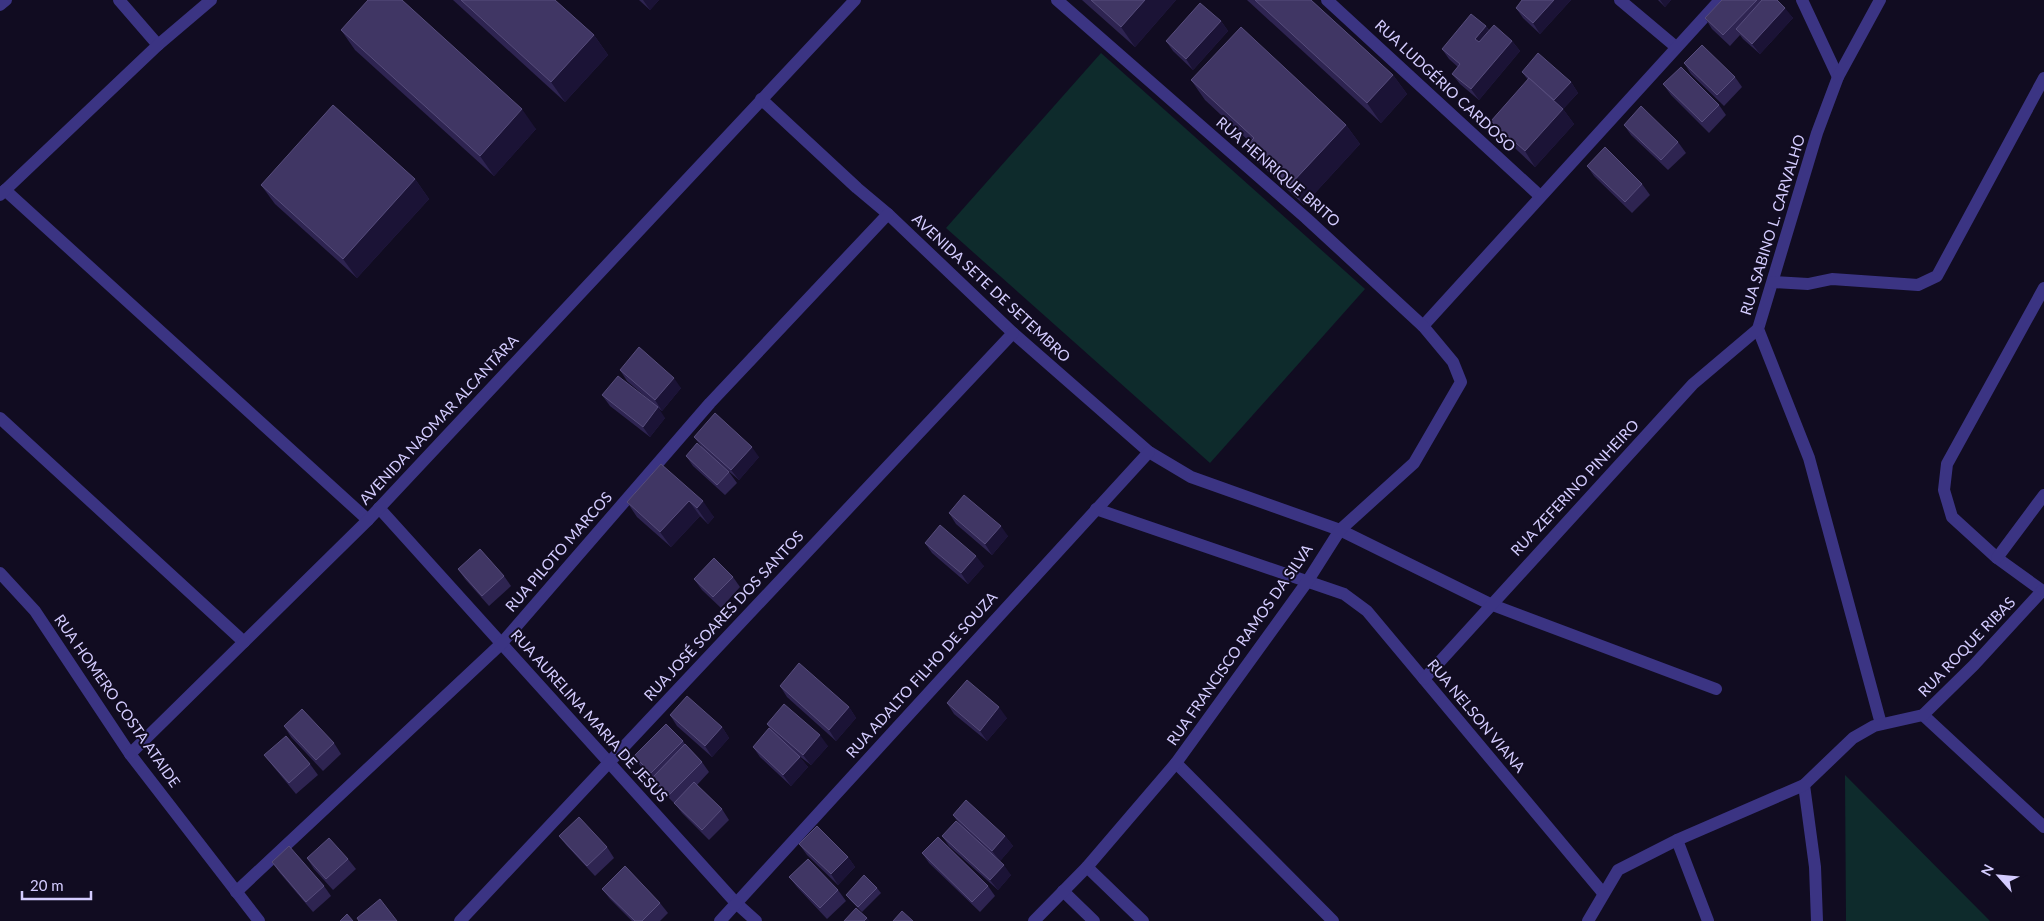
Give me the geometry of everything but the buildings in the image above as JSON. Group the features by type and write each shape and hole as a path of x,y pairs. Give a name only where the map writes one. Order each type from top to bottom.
{"street":[{"path":"0,5 6,0"},
{"path":"119,0 158,45"},
{"path":"211,0 158,45 2,193 368,520"},
{"path":"761,99 855,0"},
{"name":"RUA HENRIQUE BRITO","path":"1057,0 1306,218 1423,326 1453,362 1461,382"},
{"name":"RUA LUDGÉRIO CARDOSO","path":"1327,0 1540,196"},
{"path":"1620,0 1676,47"},
{"path":"1423,326 1720,0"},
{"path":"1802,0 1838,77"},
{"name":"RUA SABINO L. CARVALHO","path":"1880,0 1838,77 1817,133 1758,329 1809,458 1881,724"},
{"path":"1773,282 1808,284 1832,279 1918,285 1937,276 2044,78"},
{"name":"AVENIDA SETE DE SETEMBRO","path":"761,99 857,188 888,214 1013,333 1149,452 1191,477 1340,530 1490,604 1716,689"},
{"name":"AVENIDA NAOMAR ALCANTÂRA","path":"130,754 368,520 761,99"},
{"name":"RUA PILOTO MARCOS","path":"236,892 501,644 710,403 888,214"},
{"path":"2043,592 1997,558 1952,517 1944,490 1947,464 2044,288"},
{"name":"RUA ZEFERINO PINHEIRO","path":"1424,679 1490,604 1693,384 1758,329"},
{"name":"RUA JOSÉ SOARES DOS SANTOS","path":"460,921 1013,333"},
{"name":"RUA FRANCISCO RAMOS DA SILVA","path":"1034,921 1087,867 1176,763 1307,582 1340,530 1414,463 1461,382"},
{"path":"0,418 244,642"},
{"name":"RUA ADALTO FILHO DE SOUZA","path":"720,921 1149,452"},
{"path":"1997,558 2044,495"},
{"name":"RUA AURELINA MARIA DE JESUS","path":"379,508 608,763 736,903 756,921"},
{"name":"RUA NELSON VIANA","path":"1096,509 1344,594 1367,611 1603,893"},
{"name":"RUA HOMERO COSTA ATAIDE","path":"0,573 35,611 130,754 259,921"},
{"name":"RUA ROQUE RIBAS","path":"1804,785 1853,738 1881,724 1923,715 1974,665 2043,592"},
{"path":"1923,715 2043,829"},
{"path":"1176,763 1333,921"},
{"path":"1588,921 1618,870 1677,840 1804,785 1815,867 1817,921"},
{"path":"1677,840 1708,921"},
{"path":"1087,867 1144,921"},
{"path":"1063,891 1094,921"}],"green space":[{"path":"1101,53 1365,289 1210,463 946,228"},
{"path":"1845,775 1990,921 1846,921"}]}
